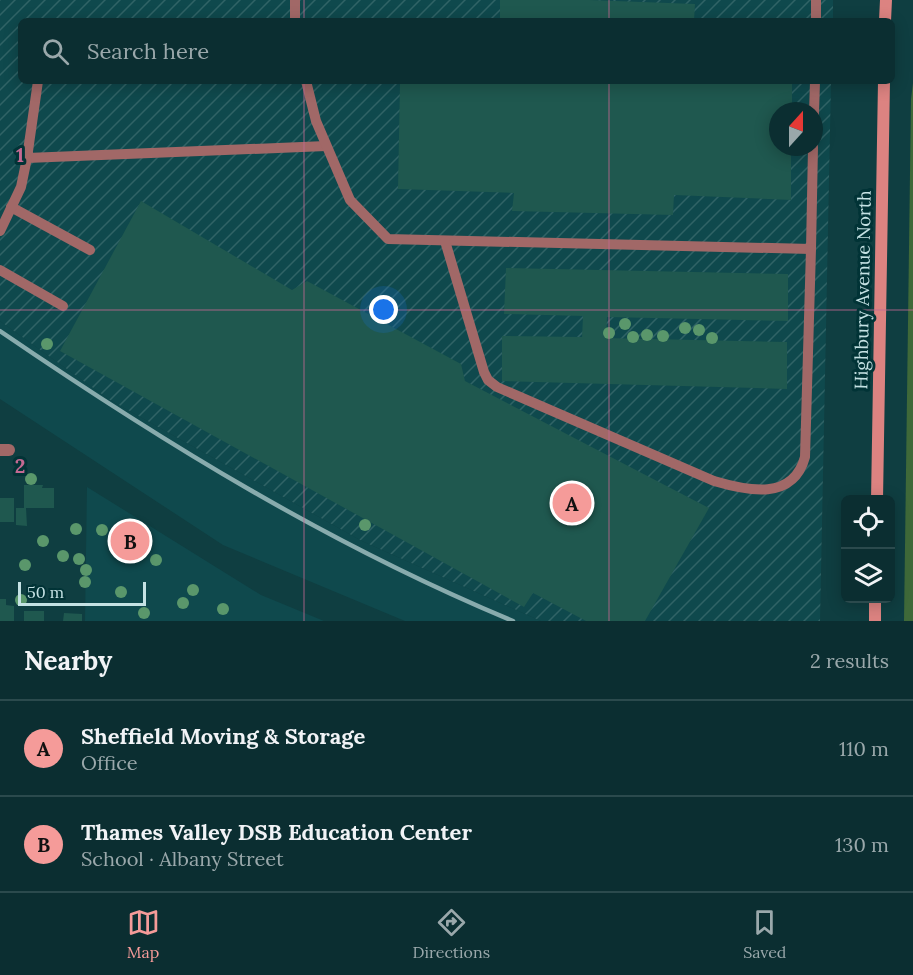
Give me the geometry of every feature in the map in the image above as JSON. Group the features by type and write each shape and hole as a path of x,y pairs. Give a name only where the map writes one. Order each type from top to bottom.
{"main road":[{"path":"885,18 886,0"},
{"name":"Highbury Avenue North","path":"877,495 884,84"},
{"path":"875,603 875,621"}],"lane":[{"path":"295,0 295,18"},
{"path":"816,0 816,18"},
{"path":"0,231 21,187 38,84"},
{"path":"307,84 316,121 350,200 388,239 811,249"},
{"path":"814,102 815,84"},
{"path":"27,158 326,146"},
{"path":"445,241 484,372 488,380 497,387 714,481 734,487 776,489 787,484 799,473 805,457 813,156"},
{"path":"11,207 90,250"},
{"path":"0,270 63,306"}],"shaded area":[{"path":"0,0 833,0 833,18 18,18 18,84 831,84 820,621 541,621 362,541 110,400 0,321"},
{"path":"0,321 110,400 362,541 541,621 405,621 223,545 0,399"},
{"path":"87,487 261,595 324,621 85,621"}],"green space":[{"path":"913,83 913,621 904,621 911,99"}],"building":[{"path":"500,0 590,0 695,4 694,18 500,18"},
{"path":"400,84 792,84 792,102 769,102 769,156 791,156 791,200 674,195 673,215 512,211 514,193 398,189"},
{"path":"141,201 292,290 307,281 461,364 465,381 709,508 645,621 586,621 533,593 524,607 60,351"},
{"path":"506,268 788,274 788,321 607,317 606,338 787,342 787,389 502,381 502,336 582,337 583,316 504,314"},
{"path":"24,485 43,485 42,488 54,488 54,508 26,508 27,526 16,525 16,508 24,508"},
{"path":"0,498 14,498 14,522 0,522"},
{"path":"0,599 6,599 6,605 14,606 14,621 0,621"},
{"path":"24,611 44,611 44,621 24,621"},
{"path":"64,613 82,614 82,621 63,621"}],"railway":[{"path":"0,331 124,413 249,490 379,559 513,621"}],"place":[{"name":"Sheffield Moving & Storage","path":"572,503"},
{"name":"Thames Valley DSB Education Center","path":"130,541"}]}
